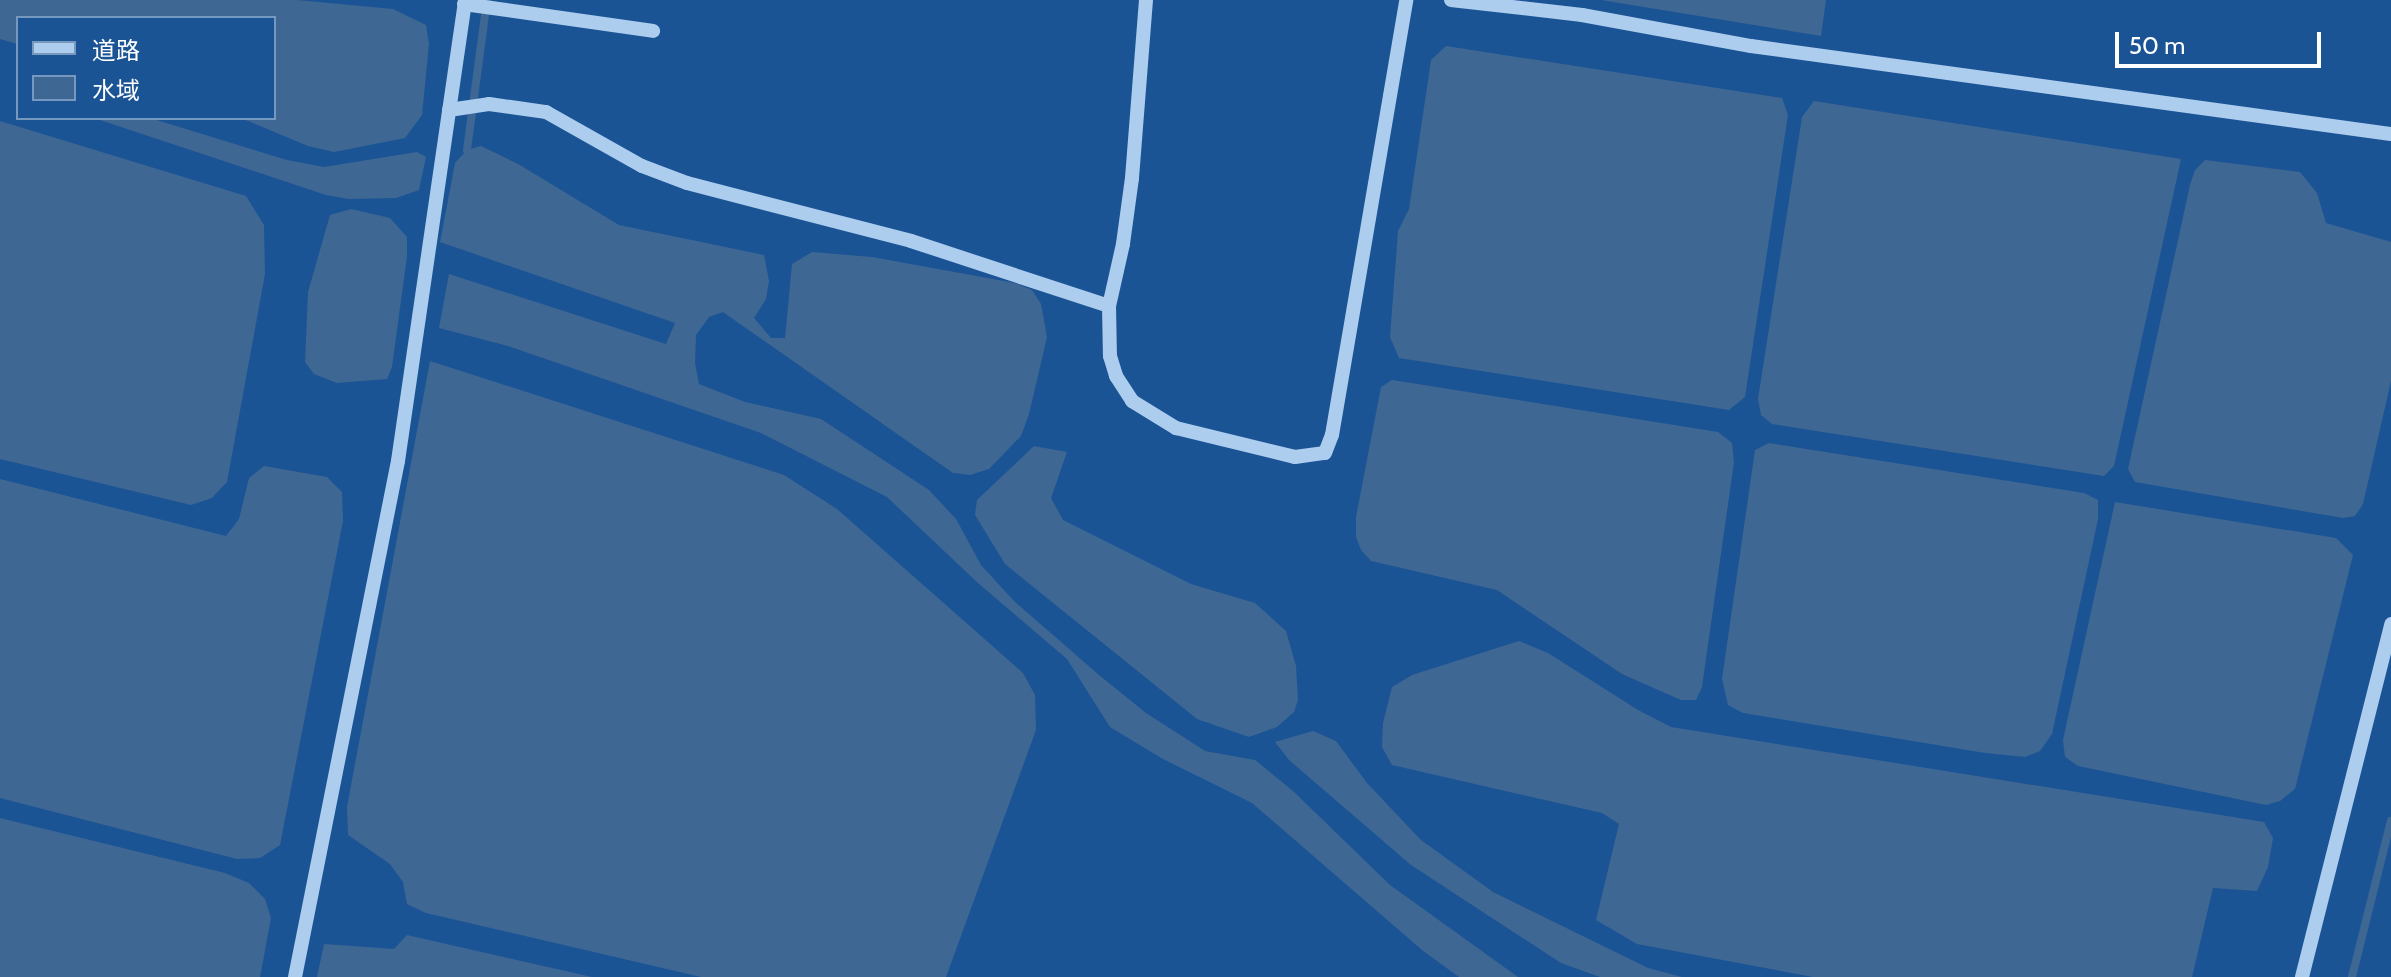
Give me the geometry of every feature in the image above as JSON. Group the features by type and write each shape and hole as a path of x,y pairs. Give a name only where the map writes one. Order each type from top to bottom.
{"street":[{"path":"1146,0 1132,178 1123,244 1109,306 1110,356 1116,376 1132,401 1176,428 1295,457 1325,453 1332,435 1406,0"},
{"path":"1451,0 1582,15 1751,46 2391,134"},
{"path":"295,977 398,461 464,2 653,31"},
{"path":"449,110 489,104 546,112 642,166 687,183 911,241 1109,306"},
{"path":"2302,977 2391,624"}],"water":[{"path":"0,0 297,0 393,9 426,25 429,44 422,115 405,138 334,152 308,146 246,120 276,120 276,16 16,16 16,43 0,39"},
{"path":"1601,0 1826,0 1821,36"},
{"path":"1446,46 1782,98 1788,115 1745,397 1729,410 1399,358 1390,337 1398,231 1409,209 1431,60"},
{"path":"1814,101 2181,159 2114,466 2104,476 1772,424 1761,415 1758,399 1802,117"},
{"path":"100,120 157,120 287,160 324,167 417,152 426,157 419,190 396,198 349,199 326,195"},
{"path":"0,121 246,196 264,225 265,274 227,482 212,498 191,505 0,459"},
{"path":"481,146 518,164 619,225 764,255 769,281 766,299 754,318 771,338 785,338 792,264 812,252 872,257 1015,283 1032,290 1041,304 1047,337 1029,414 1021,436 989,469 970,475 953,473 723,312 709,317 696,335 695,363 699,384 745,402 821,419 929,490 956,519 981,565 1014,601 1099,675 1146,713 1205,751 1255,760 1293,791 1390,885 1518,977 1459,977 1422,950 1252,803 1163,759 1110,727 1067,659 978,583 887,497 761,433 508,346 439,328 449,274 666,344 675,323 440,242 455,163 467,150"},
{"path":"2205,160 2300,172 2317,193 2326,223 2391,242 2391,381 2363,504 2355,516 2343,518 2135,482 2128,469 2190,185 2195,170"},
{"path":"351,209 390,218 407,237 407,256 392,367 387,379 337,383 314,374 305,362 308,292 330,215"},
{"path":"430,361 784,475 837,509 1023,673 1035,695 1036,730 946,977 701,977 426,913 407,904 403,882 390,864 348,835 347,807"},
{"path":"1392,380 1718,432 1732,443 1734,462 1702,687 1696,700 1681,700 1622,674 1497,590 1371,561 1361,550 1356,537 1356,517 1381,387"},
{"path":"1769,443 2084,493 2098,500 2098,519 2052,734 2040,751 2025,757 1985,753 1743,713 1728,705 1722,679 1755,450"},
{"path":"1034,446 1067,452 1051,498 1063,520 1191,584 1255,603 1286,631 1296,666 1298,700 1294,712 1277,727 1249,737 1197,719 1005,564 975,515 977,500"},
{"path":"264,466 327,477 342,492 343,521 280,845 260,858 237,859 0,798 0,479 226,536 239,519 249,478"},
{"path":"2115,502 2336,538 2353,555 2295,789 2280,801 2266,805 2078,766 2065,757 2063,740"},
{"path":"1519,641 1548,653 1638,710 1671,727 2264,822 2273,838 2268,867 2257,891 2213,888 2192,977 1813,977 1637,944 1596,920 1619,824 1602,813 1392,765 1382,747 1383,723 1392,687 1412,675"},
{"path":"1313,731 1336,741 1367,783 1421,840 1493,892 1648,968 1682,977 1600,977 1561,963 1411,865 1289,760 1275,742"},
{"path":"0,818 225,873 249,883 265,899 271,918 260,977 0,977"},
{"path":"407,935 592,977 317,977 324,944 394,949"}],"waterway":[{"path":"467,150 487,0"},
{"path":"2352,977 2391,821"}]}
